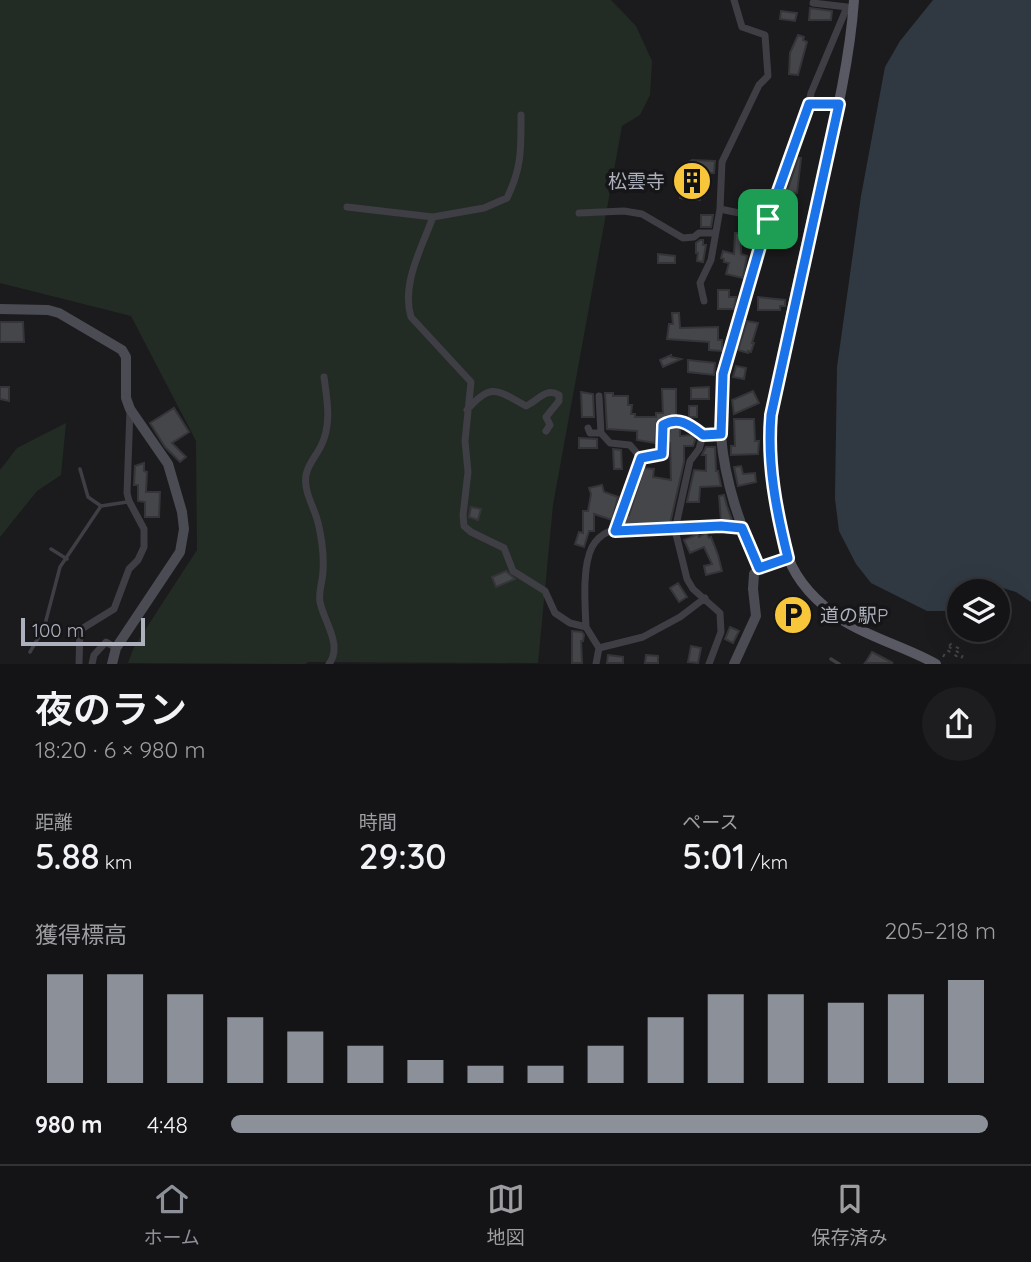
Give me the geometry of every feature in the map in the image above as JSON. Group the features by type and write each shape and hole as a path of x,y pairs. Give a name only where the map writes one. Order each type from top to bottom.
{"main road":[{"path":"854,0 849,50 839,104 771,415 771,477 788,558 802,583 821,605 846,622 885,642 937,663"}],"street":[{"path":"704,300 700,283 711,260 720,209 722,162 759,85 768,76 765,35 742,27 734,0"},
{"path":"759,568 732,499 721,434 723,374 768,219 811,93 847,6 813,3"},
{"path":"809,104 839,104"},
{"path":"347,207 433,217 484,208 507,198 517,177 520,161 521,116"},
{"path":"720,209 768,219"},
{"path":"579,213 624,211 642,214 683,238 694,237 699,233 715,233"},
{"path":"433,217 414,267 407,304 411,317 471,382 465,441 468,471 464,526 504,548 513,571 544,592 555,612 570,623 586,627"},
{"path":"0,309 48,310 59,313 122,350 126,357 126,398 130,409 168,464 182,512 184,529 180,552 116,648 112,663"},
{"path":"324,377 328,413 326,430 305,478 306,490 319,525 323,571 320,603 332,635 335,654 329,663"},
{"path":"467,411 480,395 489,390 498,391 526,406 544,393 555,392 559,395 559,401 546,417 550,425 546,430"},
{"path":"599,396 601,432 610,443 630,445 641,458"},
{"path":"79,663 80,630 114,609 129,569 138,560 144,547 144,529 127,493 130,409"},
{"path":"641,458 662,454 663,425 669,421 685,422 703,435 721,434"},
{"path":"588,428 590,433 601,432"},
{"path":"703,435 699,449 690,461 675,530 687,579 693,589 720,613 721,632 709,663"},
{"path":"615,531 641,458"},
{"path":"596,663 598,648 586,627 585,593 592,547 600,537 609,531 721,526 742,528"},
{"path":"734,663 754,624 752,582 759,568 788,558"},
{"path":"598,648 643,637 680,617 705,598"},
{"path":"92,663 94,654 106,642 116,648"}],"lane":[{"path":"80,469 88,497 101,506 129,501"},
{"path":"30,652 44,628 60,567 101,506"},
{"path":"51,549 67,559"},
{"path":"831,659 839,663"}],"path":[{"path":"937,663 947,650 961,659 963,655 949,647 951,645 960,649"}],"shaded area":[{"path":"0,0 611,0 636,26 652,61 650,95 640,115 622,126 553,505 538,663 128,663 134,647 197,550 196,441 131,316 0,283"},
{"path":"933,0 1031,0 1031,602 1010,590 1010,579 947,579 947,611 927,611 871,583 856,564 839,531 835,499 837,367 861,196 885,67 900,41"},
{"path":"66,423 61,475 37,491 0,537 0,470 17,448"}],"building":[{"path":"810,8 832,11 831,20 809,20"},
{"path":"781,11 797,13 795,21 780,19"},
{"path":"798,35 804,37 803,40 807,42 798,75 789,74 790,53"},
{"path":"798,158 801,158 797,193 787,192"},
{"name":"松雲寺","path":"692,160 715,161 714,173 705,173 704,196 700,196 700,200 680,198 682,179 688,179 688,163"},
{"path":"701,215 713,215 711,227 701,227"},
{"path":"735,233 741,233 741,254 747,256 743,278 726,274 729,263 721,258 723,251 734,254"},
{"path":"700,240 706,245 703,262 697,261 696,243"},
{"path":"658,254 675,256 675,263 658,263"},
{"path":"718,290 729,290 729,297 736,297 734,309 718,309"},
{"path":"758,297 785,300 785,306 780,306 780,310 758,310"},
{"path":"672,313 679,313 680,328 718,327 718,340 722,340 722,351 709,350 709,342 667,339 669,324 673,324"},
{"path":"747,321 758,323 751,352 748,353 738,350"},
{"path":"0,322 23,322 24,342 0,342"},
{"path":"671,355 681,359 663,367 660,360"},
{"path":"688,360 715,363 714,375 688,372"},
{"path":"736,366 746,368 744,379 733,377"},
{"path":"0,387 9,387 9,401 0,399"},
{"path":"709,387 709,399 691,399 691,388"},
{"path":"662,389 676,389 676,415 657,421 655,443 637,440 637,431 607,429 605,393 628,396 628,405 632,405 631,414 635,414 635,417 656,417 656,413 663,413"},
{"path":"753,391 759,403 734,414 732,400"},
{"path":"581,392 593,394 594,417 582,417"},
{"path":"689,406 697,406 697,417 689,417"},
{"path":"174,408 189,432 172,443 186,457 180,462 165,447 150,423"},
{"path":"734,419 754,419 755,441 759,441 758,454 731,455 731,446 735,446"},
{"path":"670,428 680,428 680,436 693,435 695,440 693,446 684,446 684,462 670,524 624,524 644,468 654,469 653,477 671,480 668,443"},
{"path":"579,438 597,439 597,448 579,448"},
{"path":"706,447 715,447 716,471 721,486 700,487 699,502 687,502 694,470 706,471 706,455 702,455"},
{"path":"613,449 621,450 622,469 614,469"},
{"path":"144,463 144,471 147,472 146,492 160,492 159,517 145,517 145,502 138,501 138,485 134,485 135,466"},
{"path":"741,466 743,474 755,473 756,482 738,486 734,467"},
{"path":"602,485 604,492 618,497 612,520 594,514 594,531 589,531 584,547 575,544 579,532 583,533 583,511 588,511 591,494 589,488"},
{"path":"724,495 732,520 721,521 719,496"},
{"path":"471,507 481,509 478,520 469,517"},
{"path":"706,533 711,537 722,571 706,575 704,566 712,564 704,547 690,553 684,540"},
{"path":"506,571 515,579 496,587 492,577"},
{"path":"678,583 687,597 679,602 670,588"},
{"path":"730,627 739,631 733,643 725,639"},
{"path":"572,631 582,632 584,635 581,641 582,663 572,663"},
{"path":"691,646 701,648 698,663 688,662"},
{"path":"872,652 893,663 865,663"},
{"path":"608,655 623,657 623,663 607,663"},
{"path":"646,655 658,656 658,663 645,663"}],"place":[{"name":"松雲寺","path":"692,181"},
{"name":"道の駅P","path":"793,615"}],"route":[{"path":"809,104 839,104 771,415 771,477 788,558 759,568 742,528 721,526 615,531 641,458 662,454 663,425 669,421 685,422 703,435 721,434 723,374 768,219 809,104"}]}
